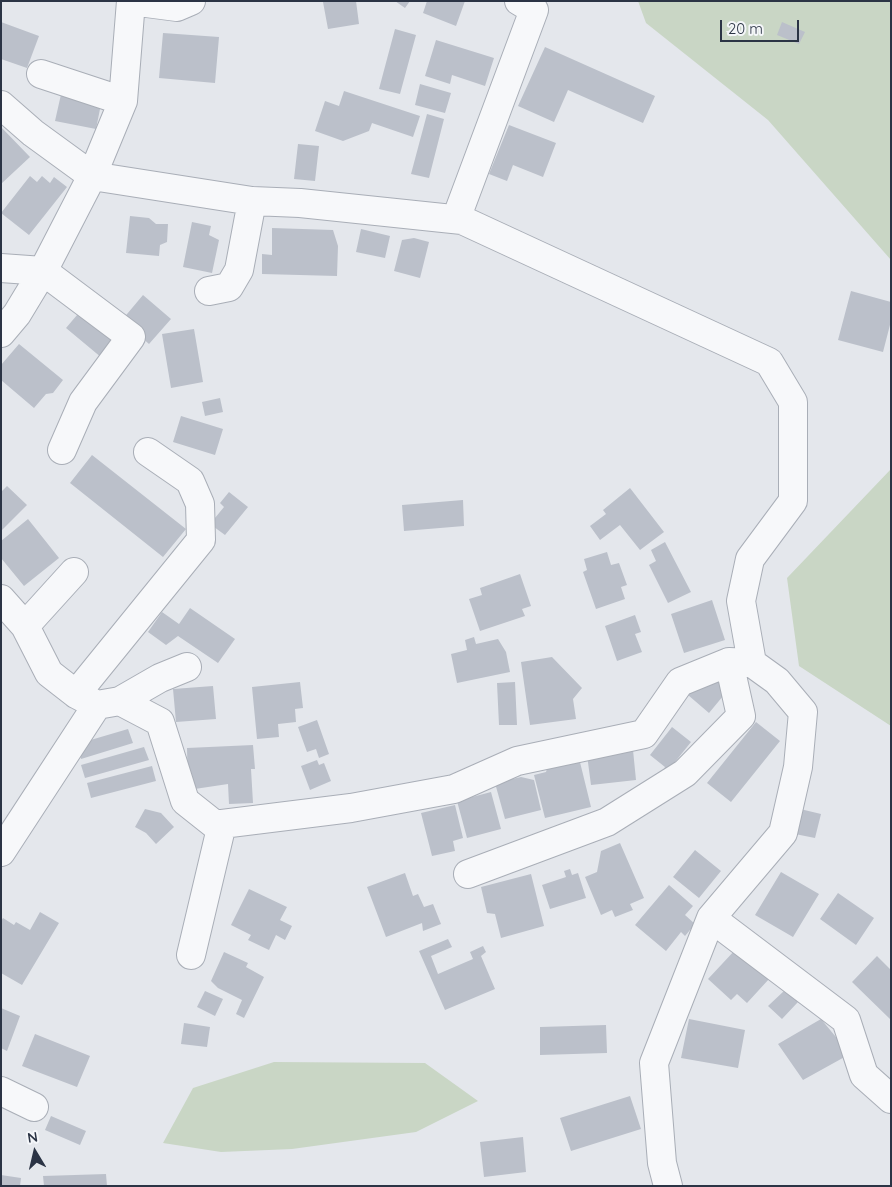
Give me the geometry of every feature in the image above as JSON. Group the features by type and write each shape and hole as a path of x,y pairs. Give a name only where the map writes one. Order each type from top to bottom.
{"street":[{"path":"1,333 17,314 43,270 92,176 123,101 131,1 177,8 191,1"},
{"path":"456,219 534,10 519,1"},
{"path":"41,74 123,101"},
{"path":"1,106 33,133 92,176 252,201 462,220 769,362 792,402 793,501 750,559 741,601 741,716 685,773 607,822 468,874"},
{"path":"208,292 229,287 239,270 252,201"},
{"path":"1,268 43,270 131,337 83,402 62,450"},
{"path":"1,852 202,540 200,504 190,481 148,452"},
{"path":"24,626 74,572"},
{"path":"1,599 24,626 49,673 98,700 160,722 184,801 214,824 351,808 454,789 517,761 644,734 680,682 740,663 777,681 803,712 798,767 783,833 711,918 654,1063 662,1163 668,1186"},
{"path":"98,700 187,667"},
{"path":"191,954 222,824"},
{"path":"711,918 846,1020 864,1074 891,1100"},
{"path":"1,1091 34,1107"}],"green space":[{"path":"638,1 891,1 891,260 768,120 646,23"},
{"path":"891,469 891,726 799,666 787,578"},
{"path":"274,1062 425,1063 478,1101 416,1132 292,1149 221,1152 163,1143 193,1088"}],"building":[{"path":"356,1 359,24 328,29 323,2"},
{"path":"395,1 410,1 405,8"},
{"path":"427,1 465,1 456,26 423,13"},
{"path":"1,22 39,36 27,68 1,59"},
{"path":"782,22 805,32 799,44 777,35"},
{"path":"395,29 416,35 400,94 379,89"},
{"path":"163,33 219,37 215,83 159,78"},
{"path":"436,40 494,58 485,86 452,75 450,84 425,76"},
{"path":"545,47 655,96 643,123 568,90 554,122 518,106"},
{"path":"420,84 451,93 445,113 415,105"},
{"path":"62,90 101,104 96,129 55,121"},
{"path":"344,91 420,116 413,137 372,123 369,131 343,141 315,131 325,101 339,106"},
{"path":"427,114 444,119 429,178 411,174"},
{"path":"509,125 556,143 543,177 513,165 507,181 489,174"},
{"path":"1,127 30,157 1,184"},
{"path":"298,144 319,146 315,181 294,179"},
{"path":"30,176 37,182 42,176 50,183 54,177 67,187 29,235 1,213"},
{"path":"130,216 149,218 156,224 168,224 167,242 160,245 159,256 126,253"},
{"path":"192,222 211,226 209,235 219,240 212,273 183,267"},
{"path":"272,228 333,230 338,246 337,276 262,274 262,254 272,255"},
{"path":"361,229 390,236 385,258 356,252"},
{"path":"414,238 429,242 420,278 394,271 402,240"},
{"path":"851,291 891,302 891,321 883,352 838,340"},
{"path":"143,295 171,319 149,344 122,320"},
{"path":"83,308 119,337 102,358 66,328"},
{"path":"194,329 203,382 171,388 162,334"},
{"path":"19,344 63,380 53,393 46,394 34,408 1,380 1,365"},
{"path":"220,398 223,412 205,416 202,402"},
{"path":"181,416 223,429 215,455 173,442"},
{"path":"92,455 186,529 163,557 70,483"},
{"path":"7,486 27,505 1,531 1,492"},
{"path":"630,488 664,532 640,550 620,525 600,540 590,526 606,514 603,510"},
{"path":"229,492 248,507 225,535 210,524 224,507 220,503"},
{"path":"463,500 464,526 404,531 402,505"},
{"path":"28,519 59,558 24,586 1,558 1,541"},
{"path":"665,542 691,592 668,603 649,565 656,561 651,550"},
{"path":"607,552 611,565 619,563 627,585 621,587 625,599 596,609 583,572 587,570 584,559"},
{"path":"520,574 531,606 522,609 525,616 480,631 469,599 482,595 480,588"},
{"path":"712,600 725,640 684,653 671,614"},
{"path":"190,608 235,639 218,663 178,636 166,645 148,632 162,612 179,624"},
{"path":"635,615 641,632 635,634 642,652 617,661 605,626"},
{"path":"474,637 476,644 498,639 506,652 510,672 457,683 451,654 467,650 465,640"},
{"path":"552,657 582,688 573,699 576,719 530,725 521,662"},
{"path":"706,673 728,690 709,713 688,695"},
{"path":"300,682 303,708 295,709 296,722 278,724 279,737 257,739 252,687"},
{"path":"515,682 517,725 499,725 497,683"},
{"path":"213,686 216,719 176,722 173,689"},
{"path":"317,720 329,754 319,758 316,749 307,752 298,727"},
{"path":"756,722 780,741 731,802 707,783"},
{"path":"672,727 691,742 667,772 664,769 665,767 650,755"},
{"path":"128,729 133,743 81,759 77,744"},
{"path":"253,745 255,769 251,769 253,803 229,804 228,784 188,790 187,748"},
{"path":"144,747 149,760 85,778 81,765"},
{"path":"633,750 636,780 591,785 587,755"},
{"path":"578,754 591,807 545,818 534,775 546,772 549,762"},
{"path":"317,760 319,765 324,763 331,781 310,790 301,766"},
{"path":"152,766 156,781 91,798 87,783"},
{"path":"521,777 534,780 541,810 505,819 495,783"},
{"path":"491,792 501,829 467,838 457,801"},
{"path":"455,805 463,838 453,841 455,851 432,856 421,813"},
{"path":"796,808 821,814 815,838 790,833"},
{"path":"145,809 161,813 174,827 156,844 146,833 135,827"},
{"path":"620,843 644,898 630,904 633,910 615,917 612,910 601,915 585,877 597,872 601,851"},
{"path":"695,850 721,871 699,898 673,877"},
{"path":"570,869 572,875 578,873 586,898 550,909 542,885 566,877 564,871"},
{"path":"781,872 819,894 793,937 755,915"},
{"path":"405,873 413,896 418,894 424,907 433,904 441,924 423,931 422,923 386,937 367,887"},
{"path":"531,874 544,926 501,938 495,914 487,913 481,887"},
{"path":"669,885 693,906 685,915 695,924 685,936 681,932 666,951 635,925"},
{"path":"249,889 287,907 280,920 292,926 285,940 276,935 269,950 248,940 251,935 231,925"},
{"path":"838,893 874,918 856,945 820,919"},
{"path":"40,912 59,923 22,985 1,973 1,921 3,918 14,925 16,922 30,930"},
{"path":"448,939 452,947 431,956 438,974 473,959 470,952 483,946 486,952 481,956 495,989 445,1010 419,951"},
{"path":"736,949 769,979 747,1003 737,994 731,1000 708,979"},
{"path":"224,952 248,963 246,967 264,977 244,1018 236,1014 242,1000 218,988 211,981"},
{"path":"877,956 891,970 891,1020 852,982"},
{"path":"785,990 798,1002 782,1019 768,1006"},
{"path":"205,991 223,999 215,1016 197,1007"},
{"path":"1,1008 20,1016 7,1051 1,1048"},
{"path":"689,1019 745,1030 738,1068 681,1058"},
{"path":"821,1019 850,1054 803,1080 778,1044"},
{"path":"184,1023 210,1027 207,1047 181,1044"},
{"path":"606,1025 607,1053 540,1055 540,1027"},
{"path":"35,1034 90,1056 77,1087 22,1066"},
{"path":"630,1096 641,1129 571,1151 560,1118"},
{"path":"51,1116 86,1131 80,1145 45,1130"},
{"path":"523,1137 526,1172 484,1177 480,1142"},
{"path":"106,1174 107,1186 44,1186 43,1176"},
{"path":"1,1175 21,1178 20,1186 1,1186"}]}
